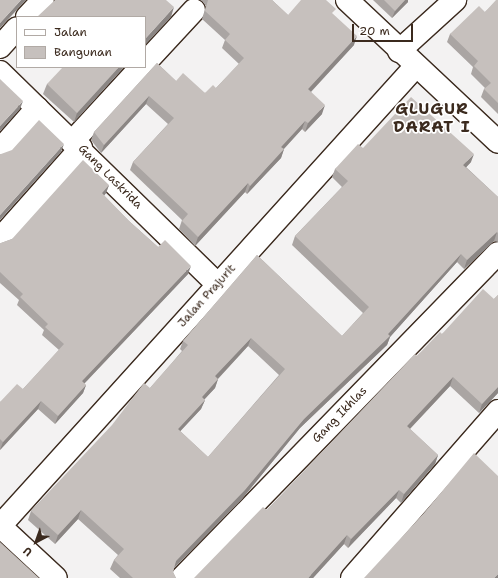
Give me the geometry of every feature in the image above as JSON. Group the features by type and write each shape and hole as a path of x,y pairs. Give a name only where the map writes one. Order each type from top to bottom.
{"street":[{"path":"28,16 43,0"},
{"path":"347,0 415,67 498,142"},
{"path":"399,51 455,0"},
{"path":"146,62 194,10"},
{"path":"0,47 16,29"},
{"name":"Jalan Prajurit","path":"0,526 415,67"},
{"path":"0,239 140,68"},
{"name":"Gang Laskrida","path":"0,72 77,145 218,284"},
{"path":"0,150 37,108"},
{"name":"Gang Ikhlas","path":"182,578 498,253"},
{"path":"352,578 498,411"},
{"path":"0,526 56,578"}],"building":[{"path":"0,0 21,0 0,23"},
{"path":"55,0 166,0 174,7 146,38 146,16 38,16"},
{"path":"208,0 272,0 288,15 301,0 326,0 336,9 332,13 357,36 308,89 325,105 308,123 305,121 281,147 284,149 250,186 248,183 198,237 182,221 188,214 133,162 174,118 149,96 104,145 94,132 157,63 176,81 183,73 205,93 213,85 216,88 244,58 225,40 230,34 205,11"},
{"path":"384,0 405,0 395,11"},
{"path":"496,0 498,0 498,103 484,89 491,83 474,66 478,61 450,34 479,6 485,12"},
{"path":"62,68 118,68 77,113 47,84"},
{"path":"0,79 23,101 0,126"},
{"path":"411,97 474,154 463,165 498,197 498,233 497,232 467,260 461,254 388,334 390,336 304,419 245,490 176,561 173,572 176,578 133,578 114,560 124,549 81,510 58,535 31,511 112,425 144,383 150,388 188,345 183,341 257,255 342,336 369,307 295,236 348,181 335,169 358,144 363,148","holes":["251,338 285,369 208,457 178,429 205,400 202,397 218,379 215,376"]},
{"path":"39,120 64,144 0,215 0,154 12,150"},
{"path":"83,160 109,185 102,193 129,221 158,247 165,240 191,266 82,381 86,385 58,416 41,401 3,442 0,439 0,402 17,384 23,389 64,344 45,327 48,324 20,297 23,294 0,272 0,243 12,239"},
{"path":"483,289 494,299 498,295 498,387 482,404 453,377 407,426 438,455 404,494 399,490 351,539 347,535 308,578 194,578 263,507 267,510 415,354 417,356 440,332 442,334"},
{"path":"474,453 498,476 498,574 494,578 364,578 424,513"},
{"path":"0,542 39,578 0,578"}],"district":[{"name":"GLUGUR DARAT I","path":"432,118"}]}
